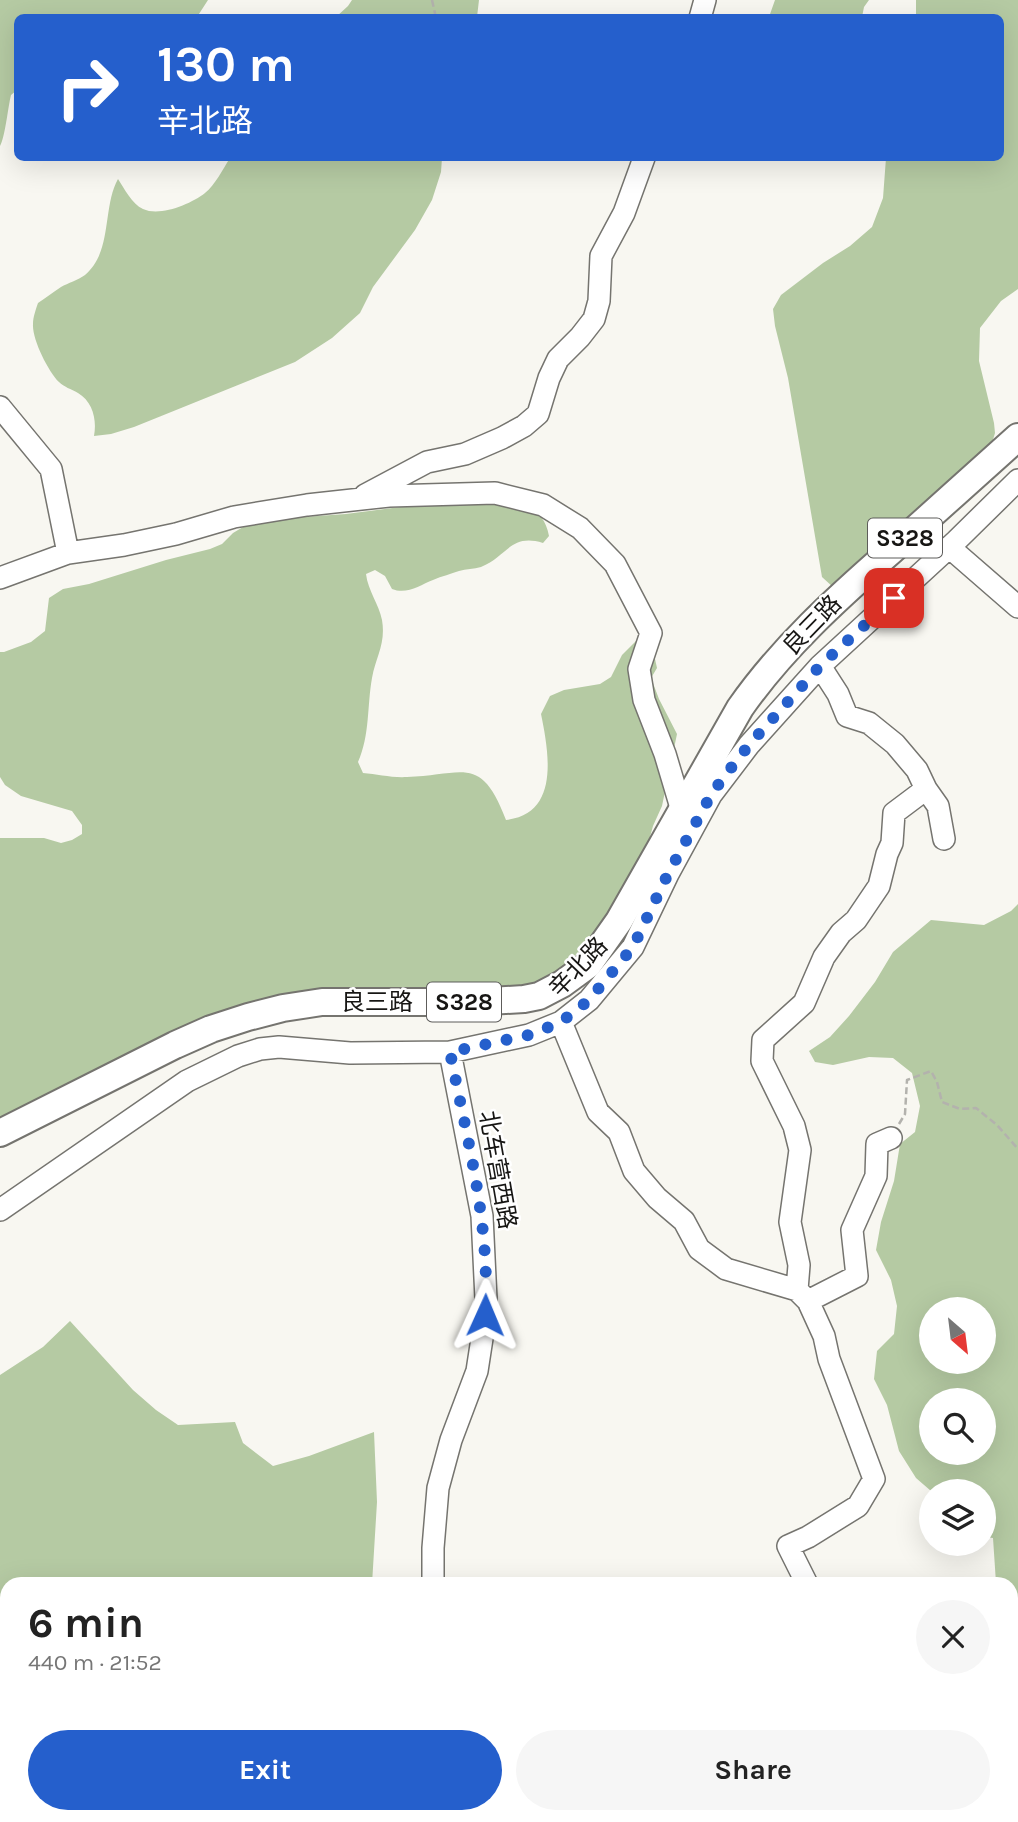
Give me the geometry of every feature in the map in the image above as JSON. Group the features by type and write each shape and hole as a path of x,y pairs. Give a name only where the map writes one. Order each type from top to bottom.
{"main road":[{"name":"良三路","path":"0,1133 175,1045 248,1017 322,1002 473,1002 524,999 539,996 574,976 597,954 619,921 740,708 761,679 840,596 1018,437"}],"street":[{"path":"357,500 427,462 465,454 502,438 524,426 538,414 558,359 594,319 599,301 601,256 624,213 643,161"},
{"path":"0,407 51,469 68,553"},
{"name":"辛北路","path":"0,1210 187,1081 237,1056 279,1047 350,1053 450,1052 529,1035 561,1022 589,1000 633,947 668,874 711,795 749,745 820,666 1018,480"},
{"path":"0,578 68,553 137,542 234,517 307,505 389,496 495,493 543,505 580,528 615,564 650,633 639,668 640,679 644,700 682,811"},
{"path":"949,547 1018,607"},
{"path":"820,666 838,694 847,716 869,723 895,744 917,770 938,806 944,839"},
{"path":"804,1577 788,1546 808,1537 858,1506 874,1479 829,1359 824,1336 803,1296 790,1222 800,1150 793,1126 762,1061 764,1040 804,1003 824,957 841,933 856,920 879,886 892,843 894,813 926,789"},
{"path":"561,1022 598,1112 619,1132 635,1171 657,1198 684,1222 699,1249 726,1269 803,1296 857,1276 852,1230 876,1176 877,1144 891,1138"},
{"name":"北车营西路","path":"432,1577 439,1488 451,1440 477,1371 484,1332 486,1299 482,1216 450,1052"}],"path":[{"path":"891,1138 905,1114 907,1080 931,1070 942,1102 960,1109 976,1108 998,1125 1018,1149"}],"green space":[{"path":"0,0 208,0 199,14 14,14 14,92 11,95 0,146"},
{"path":"352,0 479,0 477,14 339,14"},
{"path":"775,0 869,0 863,14 770,14"},
{"path":"916,0 1018,0 1018,289 1001,301 980,328 979,361 994,423 992,443 834,588 822,577 788,378 773,309 781,295 872,227 883,198 886,161 1004,161 1004,14 916,14"},
{"path":"228,161 442,161 432,200 415,230 373,287 360,313 332,338 295,362 134,427 94,436 94,418 87,401 59,382 38,346 33,324 38,303 85,275 94,265 104,242 110,203 118,179 139,207 150,211 184,205 205,193"},
{"path":"507,501 529,508 539,515 549,536 543,543 523,541 481,567 459,571 408,590 392,589 385,576 375,570 366,574 381,614 383,636 372,678 365,741 358,762 363,773 390,776 468,773 479,777 488,785 506,820 523,815 535,806 543,794 547,779 548,763 541,714 550,696 564,690 600,684 611,677 622,655 638,639 653,650 657,668 651,678 677,734 662,806 646,851 590,941 558,972 537,984 518,988 325,994 0,1122 0,838 44,838 61,843 82,834 82,825 72,811 21,796 5,785 0,777 0,652 31,642 45,631 49,598 63,589 210,549 222,544 243,527 289,518 439,502"},
{"path":"1018,904 1018,1577 996,1577 996,1479 919,1481 899,1451 887,1405 874,1379 877,1351 894,1334 897,1306 891,1280 876,1250 881,1222 894,1181 900,1144 915,1132 920,1106 912,1073 893,1058 869,1057 833,1065 815,1062 809,1051 830,1037 849,1016 875,982 893,952 931,920 984,925 1011,911"},
{"path":"70,1321 133,1390 156,1410 178,1425 235,1422 243,1443 273,1466 374,1432 377,1502 372,1577 0,1577 0,1375 43,1347"}],"route":[{"path":"485,1315 485,1245 482,1216 450,1052 529,1035 561,1022 589,1000 633,947 668,874 723,778 820,666 894,598"}]}
